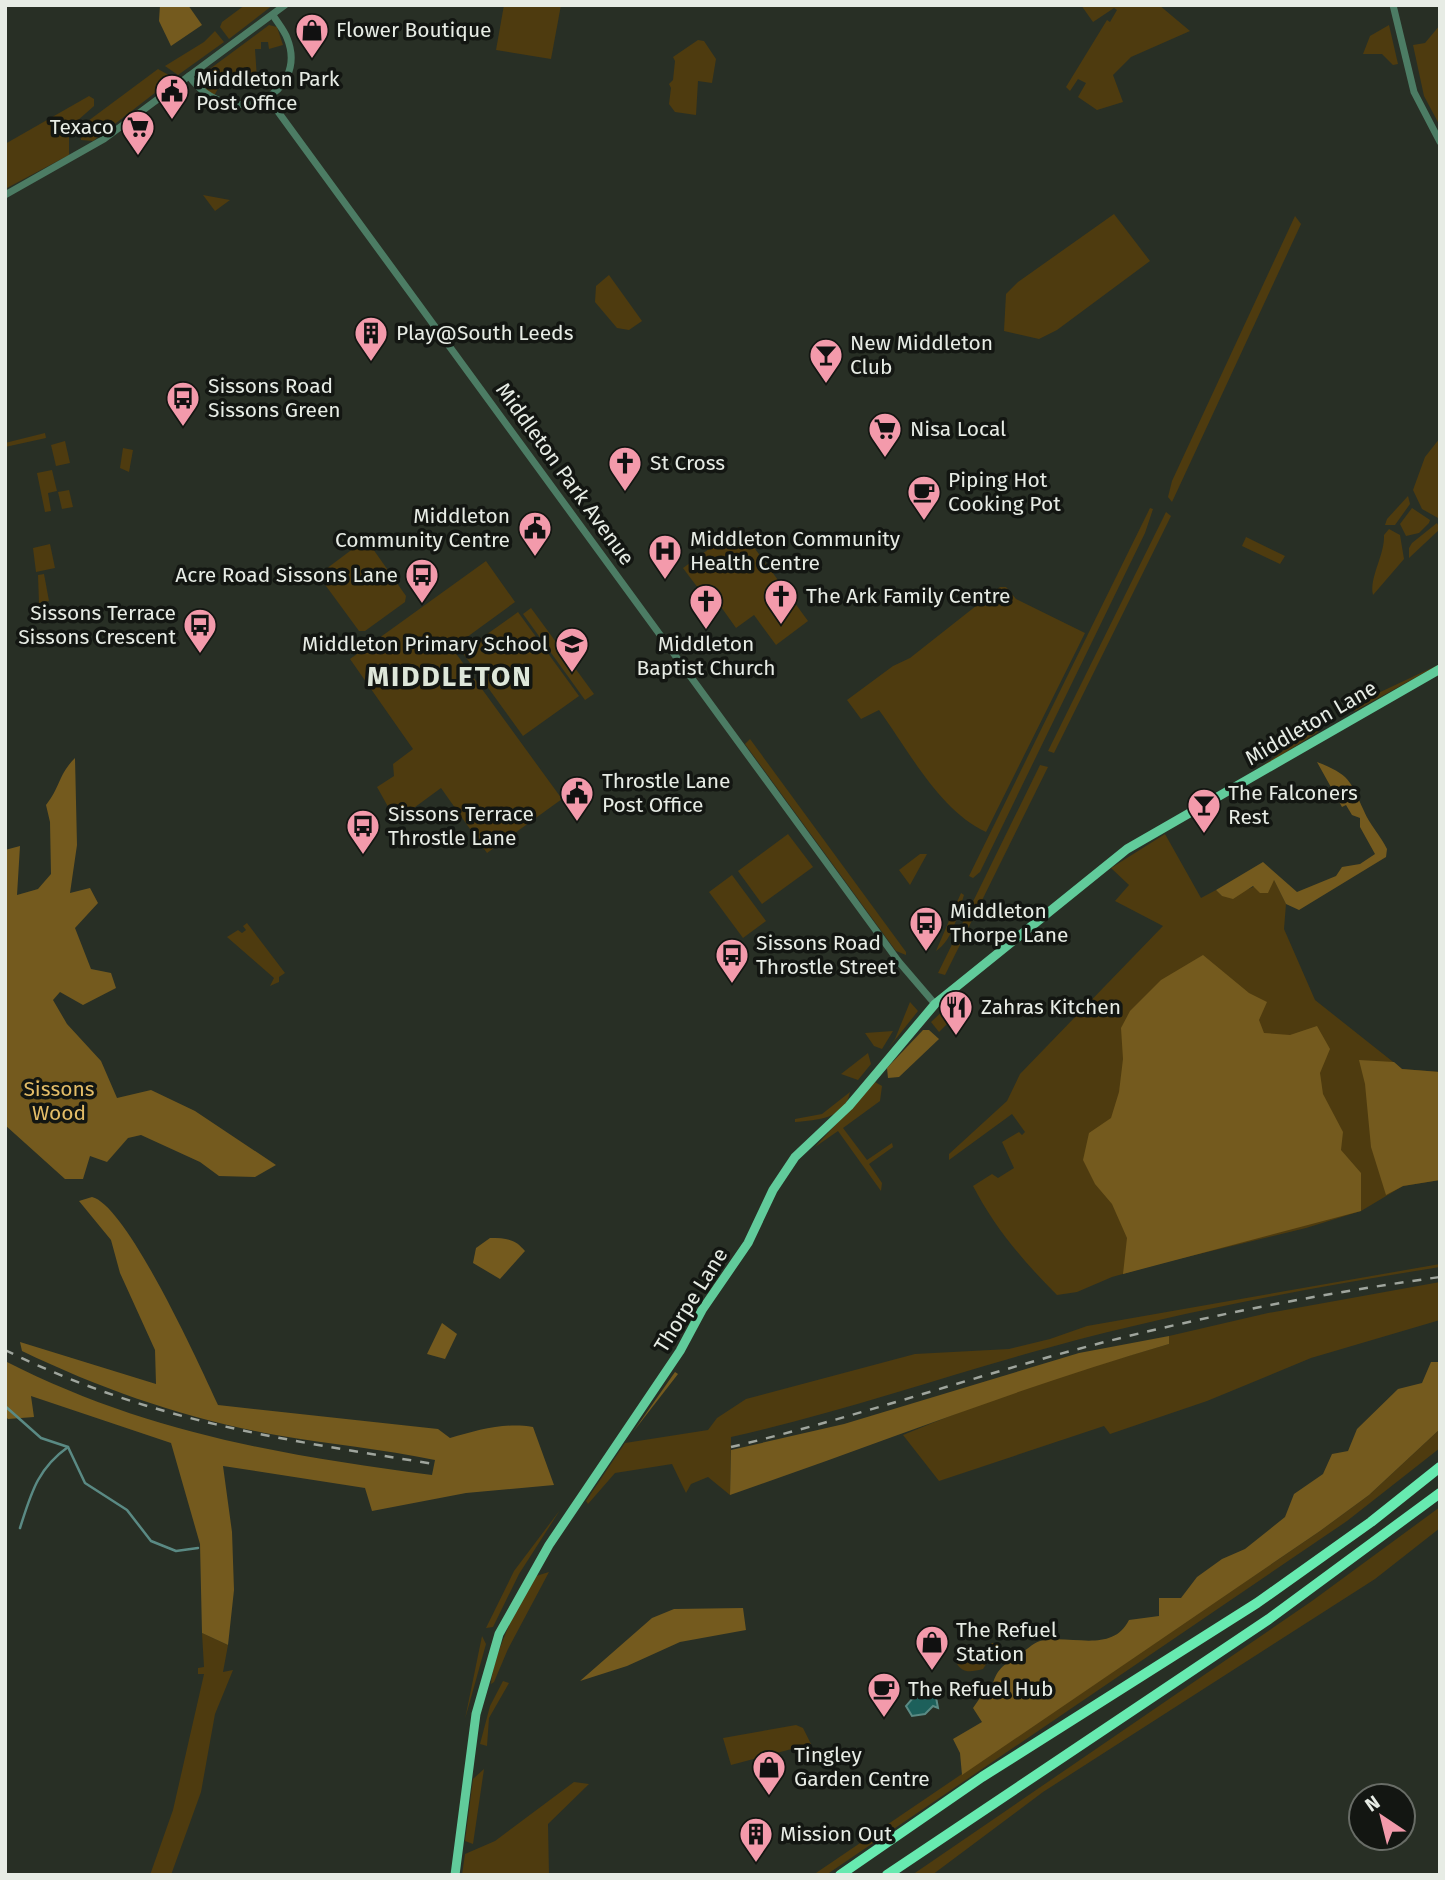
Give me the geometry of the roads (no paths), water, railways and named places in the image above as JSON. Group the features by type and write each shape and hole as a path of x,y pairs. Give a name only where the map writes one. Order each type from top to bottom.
{"highway":[{"path":"840,1875 982,1777 1258,1603 1371,1522 1440,1467"},
{"path":"887,1875 1269,1619 1440,1493"}],"main road":[{"name":"Middleton Lane","path":"1127,849 1440,669"},
{"name":"Thorpe Lane","path":"455,1875 476,1714 499,1634 540,1558 680,1351 702,1310 748,1243 778,1180 795,1157 849,1106 934,1004 1127,849"}],"street":[{"path":"5,195 93,147 285,5"},
{"path":"1393,5 1414,92 1440,142"},
{"path":"189,76 198,88 218,102 237,106 268,98 286,76 291,52 287,37 273,15"},
{"name":"Middleton Park Avenue","path":"268,98 899,962 934,1004"}],"water":[{"path":"935,1692 938,1708 933,1706 925,1714 912,1716 906,1706 912,1699 924,1695 928,1697"}],"waterway":[{"path":"5,1406 41,1438 68,1447 85,1483 127,1510 151,1541 176,1551 198,1548"},
{"path":"20,1528 36,1483 49,1464 68,1447"}],"railway":[{"path":"731,1447 1139,1333 1267,1306 1440,1277"},
{"path":"5,1350 58,1374 163,1411 268,1436 434,1464"}],"place":[{"name":"Flower Boutique","path":"312,60"},
{"name":"Middleton Park Post Office","path":"172,121"},
{"name":"Texaco","path":"138,157"},
{"name":"Play@South Leeds","path":"371,363"},
{"name":"New Middleton Club","path":"826,385"},
{"name":"Sissons Road Sissons Green","path":"183,428"},
{"name":"Nisa Local","path":"885,459"},
{"name":"St Cross","path":"625,493"},
{"name":"Piping Hot Cooking Pot","path":"924,522"},
{"name":"Middleton Community Centre","path":"535,558"},
{"name":"Middleton Community Health Centre","path":"665,581"},
{"name":"Acre Road Sissons Lane","path":"422,605"},
{"name":"The Ark Family Centre","path":"781,626"},
{"name":"Middleton Baptist Church","path":"706,631"},
{"name":"Sissons Terrace Sissons Crescent","path":"200,655"},
{"name":"Middleton Primary School","path":"572,674"},
{"name":"Throstle Lane Post Office","path":"577,823"},
{"name":"The Falconers Rest","path":"1204,835"},
{"name":"Sissons Terrace Throstle Lane","path":"363,856"},
{"name":"Middleton Thorpe Lane","path":"926,953"},
{"name":"Sissons Road Throstle Street","path":"732,985"},
{"name":"Zahras Kitchen","path":"956,1037"},
{"name":"The Refuel Station","path":"932,1672"},
{"name":"The Refuel Hub","path":"884,1719"},
{"name":"Tingley Garden Centre","path":"769,1797"},
{"name":"Mission Out","path":"756,1864"}],"district":[{"name":"MIDDLETON","path":"450,676"}],"park label":[{"name":"Sissons Wood","path":"59,1101"}]}
